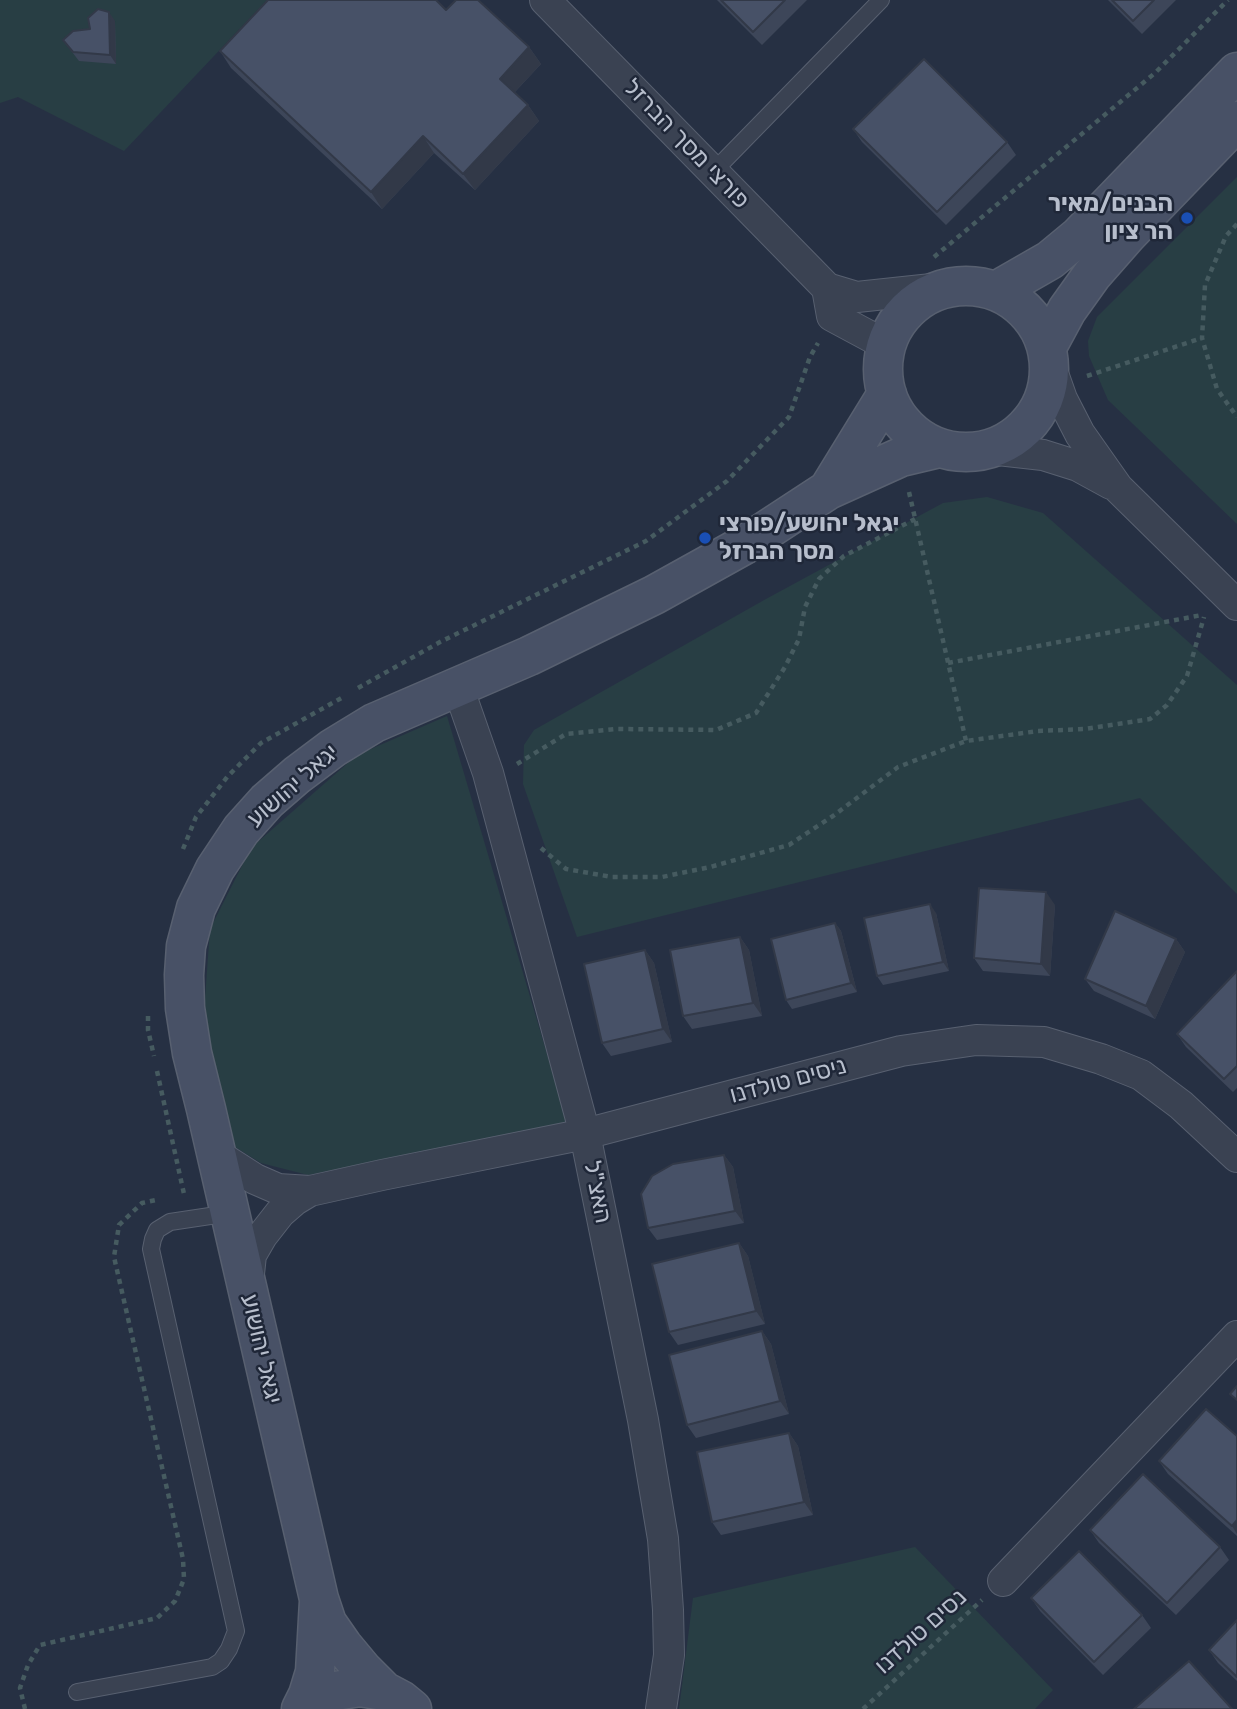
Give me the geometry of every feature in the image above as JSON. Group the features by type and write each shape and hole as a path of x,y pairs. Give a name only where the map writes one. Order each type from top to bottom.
{"street":[{"name":"פורצי מסך הברזל","path":"548,1 714,172 829,302 886,345"},
{"path":"829,302 857,297 978,288 1050,260 1079,236 1237,72"},
{"path":"989,449 1014,437 1034,418 1046,392 1067,310 1092,275 1237,121"},
{"path":"1118,488 1078,466 1042,455 989,449 964,452 939,447 916,435 898,417 887,394 883,369 886,345 897,322 914,304 936,291 978,288 1019,304 1036,323 1062,398 1080,434 1118,488 1237,605"},
{"name":"יגאל יהושוע","path":"828,490 887,394"},
{"name":"יגאל יהושוע","path":"398,1700 363,1670 343,1646 327,1623 319,1599 192,1053 185,1008 184,975 186,946 196,908 215,869 241,830 267,801 333,748 374,723 529,656 654,595 744,545 828,490 901,457 939,447"},
{"name":"האצ\"ל","path":"458,687 499,813 585,1133 663,1539 668,1655 661,1709"},
{"name":"ניסים טולדנו","path":"216,1154 255,1179 278,1189 310,1191 585,1133 901,1051 976,1040 1044,1042 1101,1059 1140,1075 1181,1105 1237,1157"},
{"name":"ניסים טולדנו","path":"247,1286 251,1255 262,1236 279,1213 310,1191"},
{"path":"1003,1581 1237,1336"},
{"name":"יגאל יהושוע","path":"304,1709 315,1672 319,1599"},
{"path":"304,1709 335,1691 360,1687 398,1700"}],"lane":[{"path":"714,172 881,0"},
{"path":"77,1692 212,1667 221,1661 229,1649 236,1631 151,1249 158,1230 170,1222 230,1213"}],"path":[{"path":"931,260 1155,73 1228,0"},
{"path":"1237,224 1226,236 1205,285 1202,338 1217,389 1237,417"},
{"path":"357,689 440,642 646,541 727,481 789,417 829,302"},
{"path":"1051,366 1202,338"},
{"path":"901,457 966,741"},
{"path":"915,519 844,556 819,579 805,607 799,639 756,713 716,730 616,729 566,734 516,765 499,813 566,869 612,877 662,877 789,845 898,767 966,741 1038,731 1085,729 1150,719 1167,705 1187,676 1204,615 948,663"},
{"path":"182,850 196,817 228,776 261,743 345,696"},
{"path":"147,1004 148,1030 154,1058"},
{"path":"157,1071 184,1194 173,1196"},
{"path":"25,1709 20,1688 28,1665 40,1645 157,1618 175,1601 184,1579 183,1559 114,1257 120,1225 142,1203 163,1198"},
{"name":"נסים טולדנו","path":"863,1709 1003,1581"}],"green space":[{"path":"0,0 267,0 124,151 18,97 0,103"},
{"path":"1237,177 1237,524 1108,400 1089,356 1088,341 1097,317"},
{"path":"987,497 1043,513 1237,685 1237,894 1140,798 577,937 523,784 524,745 534,730 943,503"},
{"path":"447,716 568,1125 308,1175 261,1163 230,1144 203,1027 210,929 251,848 357,755"},
{"path":"915,1547 1053,1690 1035,1709 679,1709 693,1598"}],"building":[{"path":"268,0 436,0 446,10 456,0 478,0 529,47 500,79 528,105 463,174 423,136 371,192 220,51"},
{"path":"721,0 785,0 753,32"},
{"path":"1112,0 1154,0 1133,21"},
{"path":"98,9 109,12 110,55 73,52 63,40 73,31 90,29 88,18"},
{"path":"924,59 1007,142 937,212 853,129"},
{"path":"979,888 1046,892 1041,964 974,958"},
{"path":"930,904 943,962 877,976 864,918"},
{"path":"1115,911 1176,939 1146,1006 1085,979"},
{"path":"835,923 851,983 786,1000 771,939"},
{"path":"740,937 753,1003 683,1016 670,950"},
{"path":"645,950 663,1029 602,1043 584,964"},
{"path":"1237,971 1237,1066 1224,1079 1177,1034"},
{"path":"724,1155 735,1211 648,1228 641,1194 652,1176 673,1164"},
{"path":"739,1243 756,1311 669,1332 652,1264"},
{"path":"762,1331 780,1401 687,1425 669,1355"},
{"path":"1237,1386 1237,1400 1230,1394"},
{"path":"1206,1409 1237,1436 1237,1520 1232,1526 1159,1461"},
{"path":"789,1433 804,1502 712,1522 697,1452"},
{"path":"1143,1474 1220,1547 1167,1603 1090,1530"},
{"path":"1079,1551 1142,1615 1094,1662 1031,1598"},
{"path":"1237,1620 1237,1677 1209,1650"},
{"path":"1189,1661 1232,1709 1134,1709"}],"place":[{"name":"הבנים/מאיר הר ציון","path":"1187,218"},
{"name":"יגאל יהושע/פורצי מסך הברזל","path":"705,538"}]}
